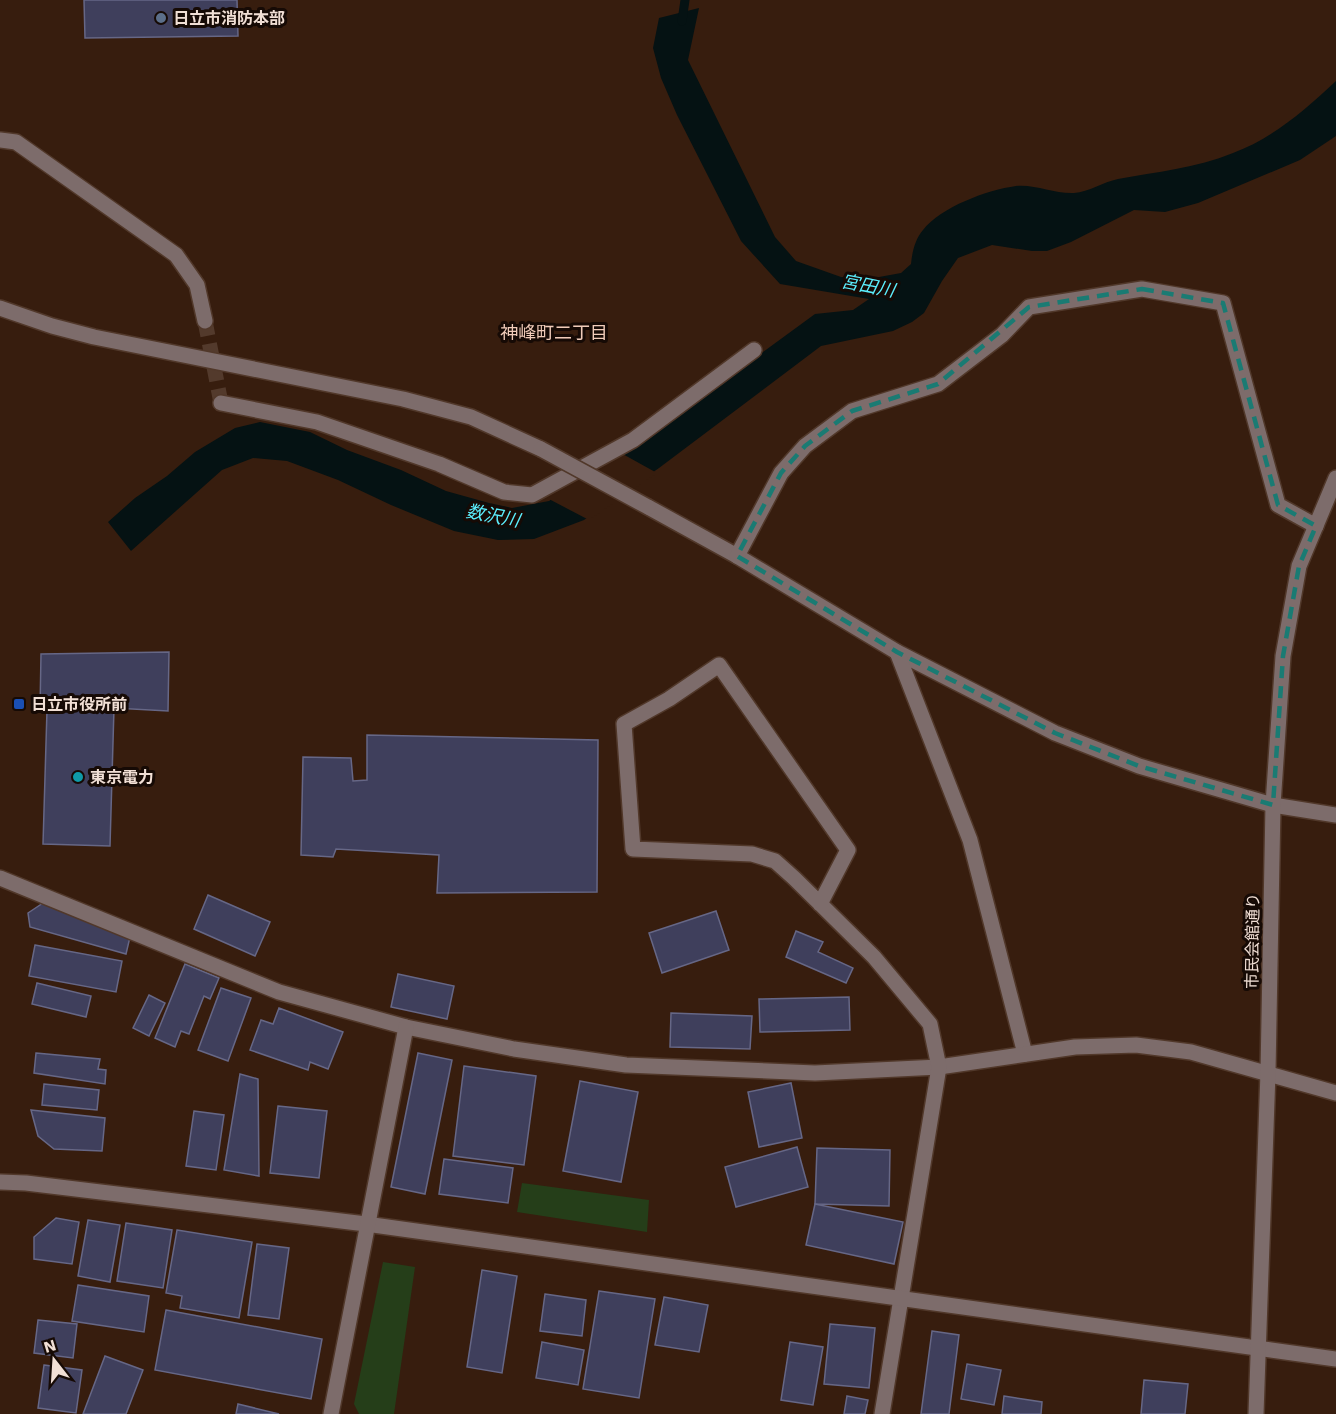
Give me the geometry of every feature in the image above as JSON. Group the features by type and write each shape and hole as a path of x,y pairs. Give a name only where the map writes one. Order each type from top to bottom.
{"street":[{"path":"0,140 16,142 176,255 198,285 205,321"},
{"path":"737,556 781,473 805,446 852,411 938,384 1002,335 1029,307 1142,289 1223,303 1278,505 1316,526"},
{"path":"0,308 52,326 94,337 403,399 471,417 541,449 737,556 897,652 1055,733 1139,766 1273,805 1336,815"},
{"path":"221,403 317,422 440,464 504,492 532,495 633,440 754,350"},
{"name":"市民会館通り","path":"1256,1414 1268,1072 1273,805 1282,656 1299,566 1332,493 1336,478"},
{"path":"897,652 970,840 1025,1054"},
{"path":"820,904 848,850 719,665 669,699 624,724 633,849 752,854 775,861 874,957 930,1024 939,1067 882,1414"},
{"path":"0,878 279,992 406,1027 514,1049 626,1065 814,1072 939,1067 1076,1047 1136,1045 1191,1052 1336,1093"},
{"path":"331,1414 406,1027"},
{"path":"0,1182 26,1183 366,1224 1336,1359"}],"highlighted area":[{"path":"1142,289 1223,303 1278,505 1316,526 1299,566 1283,656 1273,805 1139,766 1055,733 897,652 737,556 781,473 805,446 852,411 938,384 1029,307"}],"green space":[{"path":"522,1183 649,1200 647,1232 517,1212"},
{"path":"383,1262 415,1267 394,1414 359,1414 354,1404"}],"water":[{"name":"数沢川","path":"699,8 688,60 775,237 796,261 841,277 868,279 901,273 911,264 918,238 931,222 953,207 992,191 1016,186 1030,186 1074,193 1112,180 1190,166 1233,153 1262,140 1275,131 1300,113 1336,81 1336,136 1300,160 1198,203 1165,212 1134,210 1071,242 1047,251 992,245 958,258 924,313 912,322 893,331 821,346 659,468 584,520 534,539 498,540 454,531 338,480 287,461 253,458 222,470 131,551 108,522 195,452 235,428 260,422 310,432 446,491 489,503 512,508 549,501 638,443 815,314 853,310 869,299 780,284 741,241 677,115 661,78 653,48 659,18"}],"pier":[{"path":"619,452 657,473 589,520 547,498"}],"building":[{"name":"日立市消防本部","path":"84,0 237,0 238,36 85,38"},
{"name":"東京電力","path":"169,652 168,711 114,708 110,846 43,844 47,710 40,710 41,654"},
{"path":"367,735 598,740 597,892 437,893 439,855 336,849 333,857 301,855 303,757 351,758 353,781 367,780"},
{"path":"208,895 270,922 255,956 194,929"},
{"path":"43,903 130,937 126,954 30,927 28,913"},
{"path":"716,911 729,950 662,973 649,933"},
{"path":"796,931 823,942 818,952 853,968 846,983 786,957"},
{"path":"35,945 122,961 116,992 29,976"},
{"path":"185,964 219,978 210,999 204,996 189,1034 181,1031 175,1047 155,1038"},
{"path":"398,974 454,986 447,1019 391,1007"},
{"path":"37,983 91,996 86,1017 32,1004"},
{"path":"221,988 251,998 228,1061 198,1050"},
{"path":"149,995 165,1003 149,1036 133,1028"},
{"path":"849,997 850,1030 760,1032 759,999"},
{"path":"279,1008 343,1032 328,1069 310,1062 308,1070 250,1050 261,1020 273,1024"},
{"path":"671,1013 752,1016 750,1049 670,1047"},
{"path":"36,1053 100,1059 98,1069 106,1070 105,1084 34,1073"},
{"path":"418,1053 452,1060 425,1194 391,1187"},
{"path":"464,1066 536,1076 524,1165 453,1156"},
{"path":"240,1074 258,1079 259,1176 224,1170"},
{"path":"580,1081 638,1092 621,1182 563,1171"},
{"path":"791,1083 802,1138 759,1147 748,1092"},
{"path":"44,1084 99,1090 97,1110 42,1105"},
{"path":"278,1106 327,1111 319,1178 270,1173"},
{"path":"31,1110 105,1118 102,1151 54,1149 38,1136"},
{"path":"194,1111 224,1115 216,1170 186,1166"},
{"path":"797,1147 808,1187 736,1207 725,1167"},
{"path":"817,1148 890,1150 889,1206 815,1204"},
{"path":"444,1159 513,1168 508,1203 439,1194"},
{"path":"815,1204 903,1222 894,1264 806,1245"},
{"path":"56,1218 79,1222 72,1264 34,1259 34,1237"},
{"path":"88,1220 120,1225 110,1282 78,1276"},
{"path":"126,1223 172,1230 163,1288 117,1281"},
{"path":"177,1230 252,1242 239,1318 180,1308 182,1296 166,1293"},
{"path":"257,1244 289,1248 279,1319 248,1315"},
{"path":"482,1270 517,1276 502,1373 467,1367"},
{"path":"78,1285 149,1296 144,1332 72,1321"},
{"path":"599,1291 655,1299 639,1398 583,1389"},
{"path":"545,1294 586,1300 582,1336 540,1331"},
{"path":"664,1297 708,1305 699,1352 655,1345"},
{"path":"166,1310 322,1339 311,1399 155,1370"},
{"path":"38,1320 77,1324 73,1358 34,1353"},
{"path":"830,1324 875,1328 869,1388 824,1384"},
{"path":"932,1331 959,1335 949,1414 921,1414"},
{"path":"542,1342 584,1350 578,1385 536,1378"},
{"path":"790,1342 823,1347 813,1405 781,1400"},
{"path":"105,1356 143,1370 126,1414 83,1414"},
{"path":"967,1364 1001,1370 994,1405 961,1399"},
{"path":"44,1365 82,1370 76,1413 38,1408"},
{"path":"1144,1380 1188,1384 1185,1414 1141,1414"},
{"path":"847,1396 868,1400 865,1414 844,1414"},
{"path":"1004,1396 1042,1402 1041,1414 1002,1414"},
{"path":"238,1404 279,1414 236,1414"}],"waterway":[{"name":"宮田川","path":"682,21 685,0"}],"tunnel":[{"path":"205,321 221,403"}],"place":[{"name":"日立市消防本部","path":"161,18"},
{"name":"日立市役所前","path":"19,704"},
{"name":"東京電力","path":"78,777"}],"district":[{"name":"神峰町二丁目","path":"554,333"}]}
